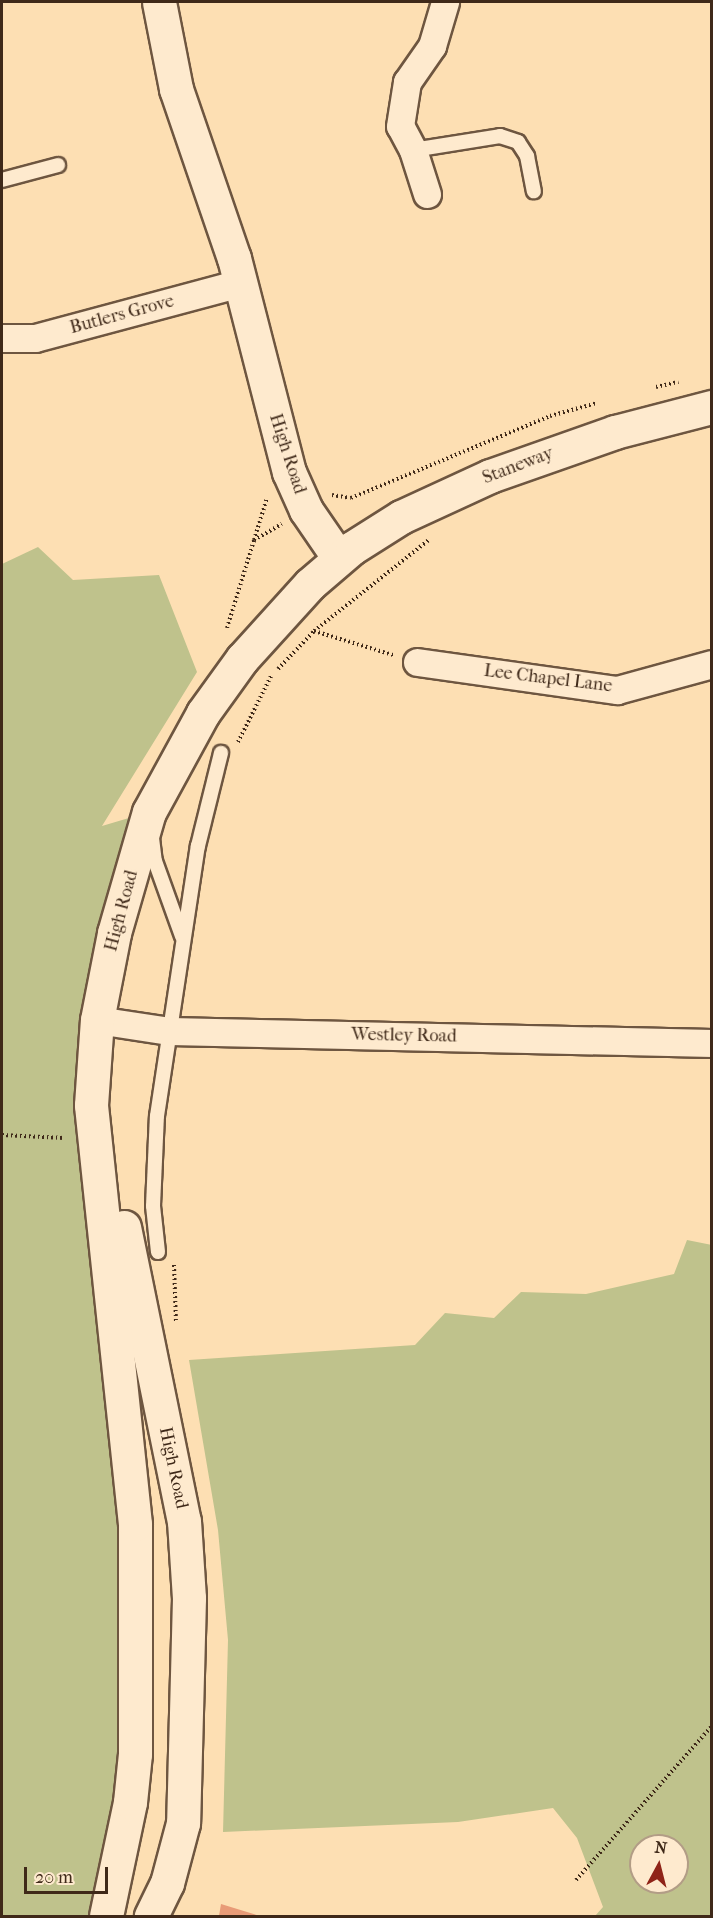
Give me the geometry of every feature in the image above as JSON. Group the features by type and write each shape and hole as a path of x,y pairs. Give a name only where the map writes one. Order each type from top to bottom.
{"main road":[{"name":"High Road","path":"106,1917 130,1802 135,1754 135,1524 91,1105 98,1020 114,933 149,812 203,713 242,658 284,610 339,558 306,510 289,472 240,283 176,89 159,2"},
{"name":"Staneway","path":"339,558 401,517 480,480 615,432 711,407"},
{"name":"High Road","path":"98,1020 120,1208 186,1543 189,1598 183,1823 166,1883 152,1917"}],"street":[{"path":"427,194 413,150 400,126 407,82 432,46 445,2"},
{"name":"Butlers Grove","path":"2,338 35,338 240,283"},
{"name":"Lee Chapel Lane","path":"417,662 616,690 711,664"},
{"name":"Westley Road","path":"98,1020 170,1031 711,1043"}],"lane":[{"path":"413,150 500,136 518,142 527,156 534,191"},
{"path":"2,180 58,165"},
{"path":"158,1252 153,1206 157,1116 198,846 221,753"},
{"path":"149,812 154,861 183,938"}],"path":[{"path":"650,389 682,381"},
{"path":"325,487 331,494 351,498 550,416 605,401"},
{"path":"226,631 254,540 282,524"},
{"path":"417,662 314,631 433,537"},
{"path":"2,1135 95,1139"},
{"path":"576,1880 711,1726"}],"green space":[{"path":"38,547 73,580 159,575 197,672 102,826 149,812 97,1020 135,1754 106,1916 2,1916 2,564"},
{"path":"687,1240 712,1245 711,1916 595,1916 603,1907 577,1838 553,1808 458,1822 223,1832 228,1640 218,1530 189,1360 415,1345 445,1313 494,1318 521,1292 586,1294 674,1274"}],"building":[{"path":"221,1904 260,1916 219,1916"}]}
